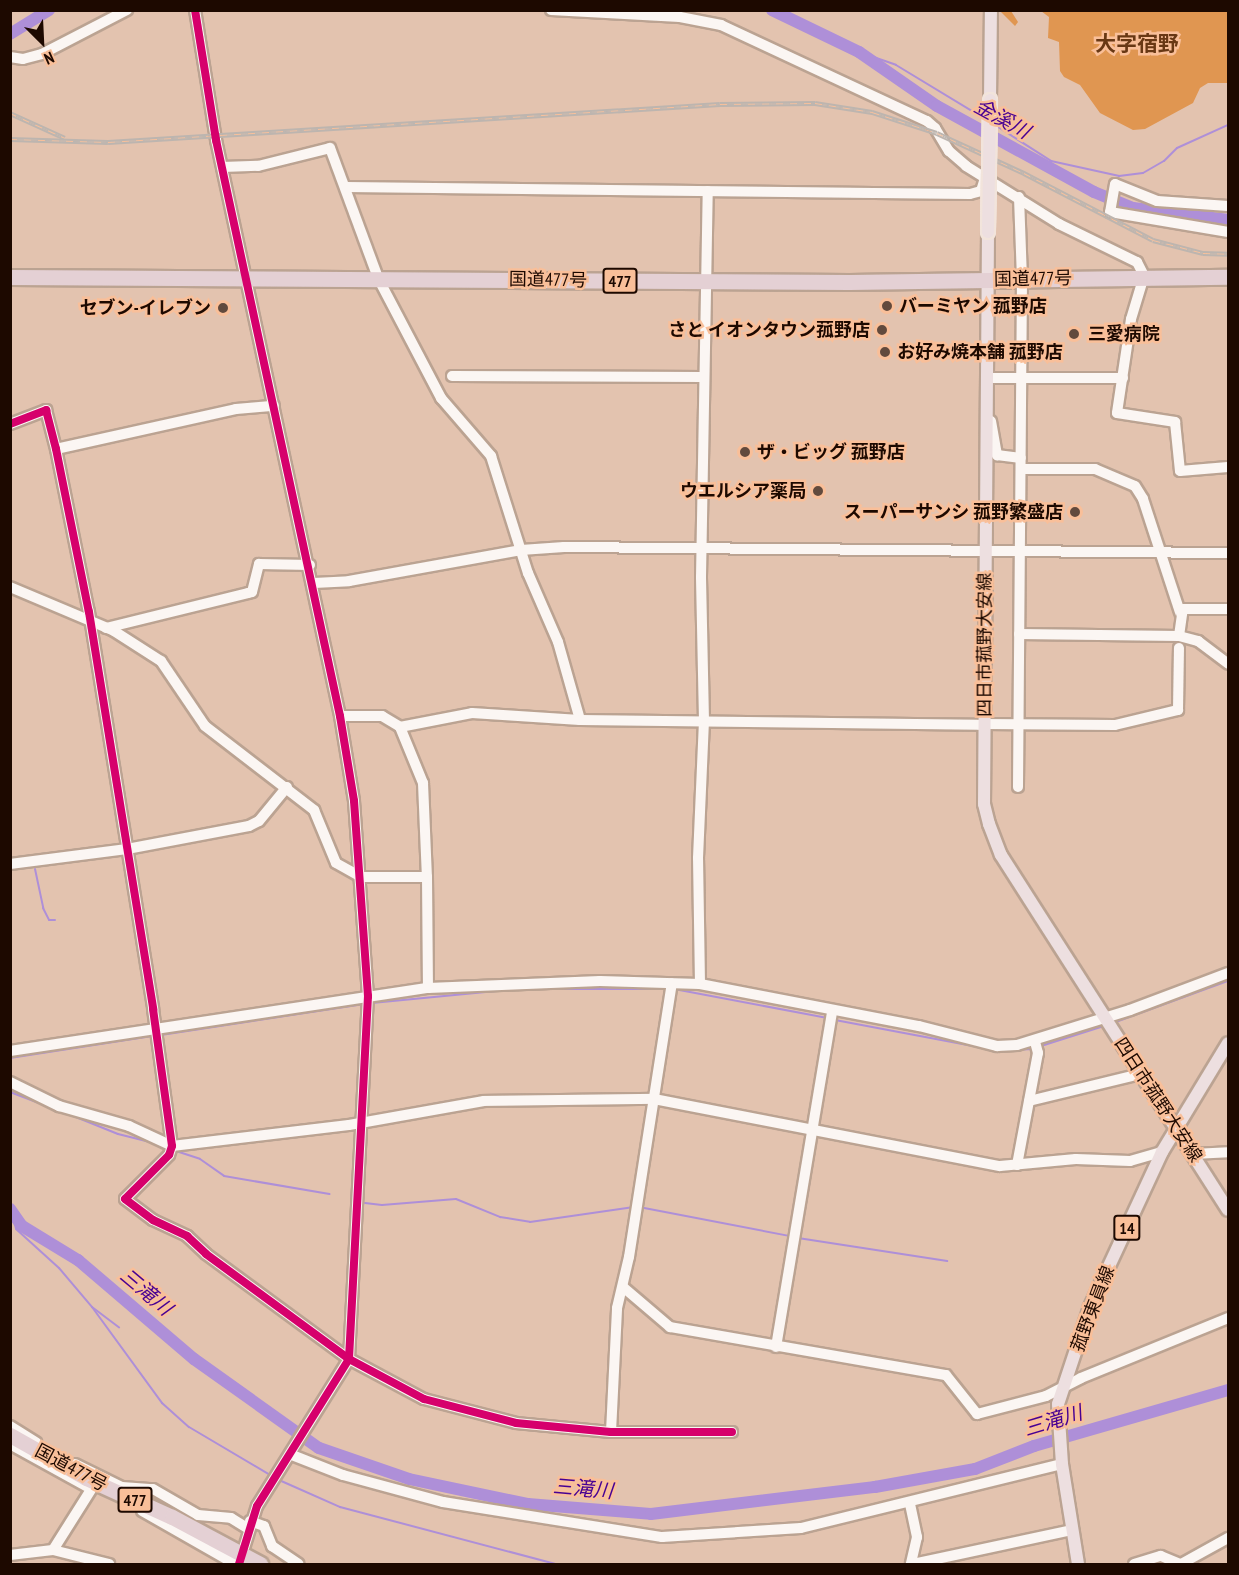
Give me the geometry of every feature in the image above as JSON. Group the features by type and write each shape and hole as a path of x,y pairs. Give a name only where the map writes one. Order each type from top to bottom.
{"highway":[{"name":"国道477号","path":"10,277 708,282 987,280 1144,276 1228,277"},
{"name":"国道477号","path":"10,1435 239,1561 260,1564"}],"main road":[{"name":"四日市菰野大安線","path":"991,10 984,804 992,835 1228,1210"},
{"name":"菰野東員線","path":"1078,1564 1062,1462 1058,1404 1090,1307 1162,1152 1228,1043"}],"street":[{"path":"10,57 23,59 42,54 127,10"},
{"path":"10,1444 92,1488 134,1506 239,1561 249,1524 269,1484 292,1454 349,1359 368,1001 361,877 340,716 314,583 222,167 195,10"},
{"path":"551,10 680,17 721,25 927,122 935,128 949,151 985,178 1019,197 1059,224 1137,262 1144,276 1131,319 1117,413 1176,422 1180,471 1228,467"},
{"path":"222,167 258,166 330,148 378,278 441,398 491,456 521,550 558,642 580,720"},
{"path":"346,188 970,194 981,191 985,178"},
{"path":"1228,206 1168,203 1140,198 1115,184 1110,209 1116,215 1228,232"},
{"path":"700,984 698,858 704,721 702,547 708,191"},
{"path":"1018,788 1022,279 1019,197"},
{"path":"452,376 704,377"},
{"path":"988,378 1123,378"},
{"path":"988,397 997,455 1021,463 1095,469 1131,483 1142,494 1180,612 1179,636"},
{"path":"56,449 226,411 274,406"},
{"path":"10,424 46,410 56,449 91,620 156,1033 171,1149"},
{"path":"314,583 349,581 521,550 702,547 1228,553"},
{"path":"106,628 252,592 260,564 310,565"},
{"path":"10,587 91,620 161,661 205,726 314,810 332,858 361,877 427,877"},
{"path":"1180,612 1191,608 1228,609"},
{"path":"1019,634 1179,636 1198,641 1228,664"},
{"path":"400,727 472,713 580,720 1121,725 1178,710 1179,648"},
{"path":"340,716 382,716 400,727 423,783 428,988"},
{"path":"10,864 127,849 249,826 259,821 287,787"},
{"path":"10,1051 156,1033 368,1001 428,988 532,981 672,987 700,984 831,1017 919,1026 997,1046 1036,1046 1108,1022 1228,973"},
{"path":"611,1432 617,1308 623,1287 672,987"},
{"path":"776,1347 831,1017"},
{"path":"1017,1165 1036,1046"},
{"path":"1029,1101 1141,1074"},
{"path":"10,1082 50,1102 129,1126 171,1149 362,1123 484,1101 654,1099 987,1164 1017,1165 1076,1159 1130,1161 1162,1152"},
{"path":"171,1149 124,1199 153,1220 187,1236 206,1254 349,1359 424,1399 516,1423 611,1432 732,1432"},
{"path":"1193,1154 1228,1152"},
{"path":"623,1287 670,1327 946,1375 977,1414 1046,1396 1065,1385 1228,1318"},
{"path":"10,1426 61,1457 122,1487 153,1489 198,1515 231,1518 264,1526 272,1546 299,1564"},
{"path":"292,1454 343,1475 443,1502 662,1538 778,1531 910,1504 1062,1462"},
{"path":"53,1550 92,1488"},
{"path":"910,1504 917,1537 912,1564 1071,1530"},
{"path":"1134,1564 1161,1556 1180,1564 1228,1538"},
{"path":"10,1555 23,1559 53,1550 109,1564"}],"shaded area":[{"path":"1000,11 1011,11 1018,22 1015,26"},
{"path":"1041,11 1228,11 1228,83 1208,83 1200,88 1193,103 1145,129 1133,130 1100,113 1080,85 1064,77 1060,71 1059,42 1048,38 1049,17"}],"waterway":[{"name":"金溪川","path":"10,34 49,10"},
{"name":"金溪川","path":"772,10 859,52 937,106 1094,192 1133,208 1228,220"},
{"path":"859,52 896,65 985,119"},
{"path":"995,125 1051,161 1119,176 1143,173 1164,161 1177,148 1228,125"},
{"path":"35,869 43,908 49,920 55,920"},
{"path":"1113,1023 1228,981"},
{"path":"521,989 668,989"},
{"path":"674,989 827,1018"},
{"path":"372,1003 506,990"},
{"path":"161,1035 363,1004"},
{"path":"835,1020 994,1050"},
{"path":"1041,1046 1104,1026"},
{"path":"10,1058 152,1036"},
{"path":"1012,1050 1033,1049"},
{"path":"10,1092 52,1108"},
{"path":"66,1113 118,1134 151,1142"},
{"path":"176,1151 200,1159 224,1176 329,1194"},
{"path":"365,1203 382,1205 456,1199 500,1217 530,1222 634,1207"},
{"path":"639,1207 790,1236"},
{"name":"三滝川","path":"10,1209 22,1226 78,1260 194,1359 319,1448 409,1479 528,1504 651,1514 875,1487 975,1469 1034,1446 1228,1390"},
{"path":"12,1210 16,1229 59,1268 92,1307 162,1403 189,1427 272,1476"},
{"path":"798,1238 947,1261"},
{"path":"92,1307 119,1327"},
{"path":"279,1480 340,1507 555,1564"}],"railway":[{"path":"10,139 108,142 720,104 815,103 872,112 937,133 1024,173 1153,240 1203,253 1228,254"},
{"path":"10,113 65,138"}],"cycle path":[{"path":"195,10 216,140 340,716 354,801 368,996 349,1359 257,1506 239,1564"},
{"path":"10,424 46,410 56,449 89,612 153,1009 172,1146 169,1155 125,1199 153,1220 187,1236 206,1254 349,1359 424,1399 516,1423 611,1432 732,1432"}],"place":[{"name":"バーミヤン 菰野店","path":"887,306"},
{"name":"セブン-イレブン","path":"223,308"},
{"name":"さと イオンタウン菰野店","path":"882,330"},
{"name":"三愛病院","path":"1074,334"},
{"name":"お好み焼本舗 菰野店","path":"885,352"},
{"name":"ザ・ビッグ 菰野店","path":"745,452"},
{"name":"ウエルシア薬局","path":"818,491"},
{"name":"スーパーサンシ 菰野繁盛店","path":"1075,512"}],"district":[{"name":"大字宿野","path":"1137,44"}]}
